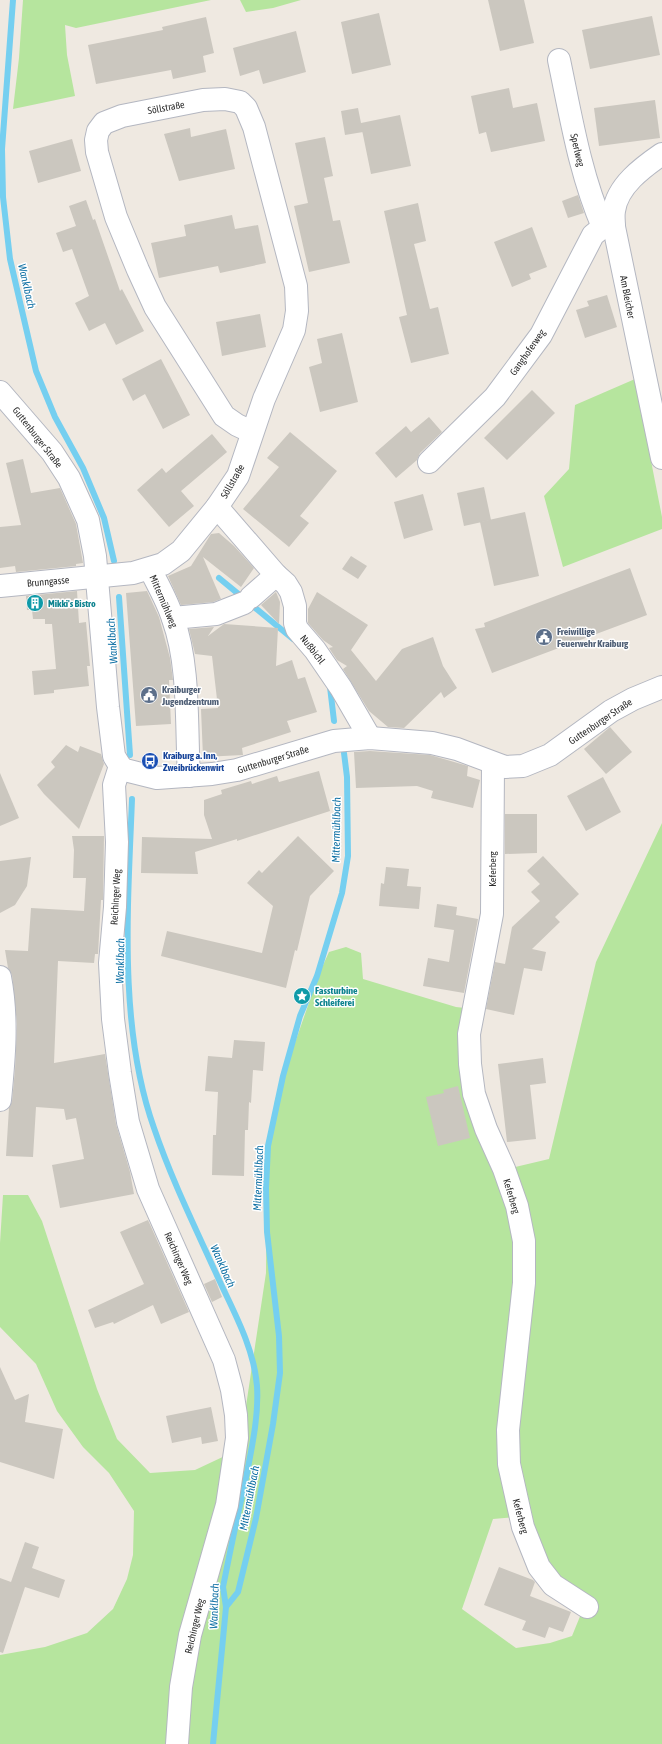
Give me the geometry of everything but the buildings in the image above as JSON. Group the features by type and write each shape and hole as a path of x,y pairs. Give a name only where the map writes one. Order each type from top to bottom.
{"street":[{"name":"Sperlweg","path":"559,60 579,161 591,199 608,227"},
{"name":"Söllstraße","path":"217,507 238,476 246,456 252,432 294,330 297,310 296,286 254,127 246,108 240,102 225,99 203,100 122,116 104,123 98,131 96,140 101,166 116,217 155,307 224,416 237,425 252,432"},
{"name":"Am Bleicher","path":"662,154 627,182 619,194 608,227 662,458"},
{"name":"Ganghoferweg","path":"429,462 495,397 519,366 541,336 593,235 608,227"},
{"name":"Guttenburger Straße","path":"0,392 52,452 69,478 88,520 93,544 114,756 120,766 140,775 157,778 237,770 334,741 370,738 432,743 458,749 493,764 505,767 523,766 541,759 611,711 633,699 662,687"},
{"name":"Mittermühlweg","path":"96,576 133,573 163,564 181,551 217,507"},
{"name":"Nußbichl","path":"217,507 276,575 286,584 291,592 295,606 295,623 297,629 320,656 370,738"},
{"name":"Mittermühlweg","path":"150,569 173,618 184,665 189,776"},
{"path":"173,618 216,614 248,600 276,575"},
{"name":"Brunngasse","path":"0,586 96,576"},
{"name":"Keferberg","path":"493,764 492,914 469,1034 469,1049 474,1094 514,1199 524,1241 524,1283 508,1430 509,1464 523,1527 539,1567 553,1585 586,1607"},
{"name":"Reichinger Weg","path":"120,766 114,785 117,842 115,907 110,963 113,1019 126,1108 137,1157 148,1189 216,1338 232,1390 236,1415 237,1438 227,1505 190,1635 181,1687 177,1744"},
{"path":"0,978 5,1007 5,1047 0,1100"}],"green space":[{"path":"23,0 211,0 76,28 65,25 67,55 75,96 13,109 19,58"},
{"path":"240,0 301,0 273,8 246,12"},
{"path":"635,379 662,517 662,529 563,567 544,496 569,469 575,405"},
{"path":"662,823 662,1744 184,1744 188,1704 188,1673 195,1641 215,1577 238,1469 266,1273 267,1157 275,1100 319,974 329,952 346,947 361,953 363,979 456,1007 465,1008 464,1065 469,1099 474,1116 508,1201 516,1236 514,1319 502,1432 516,1429 518,1382 529,1288 527,1225 511,1168 549,1159 596,962","holes":["514,1517 532,1564 542,1581 581,1614 572,1636 550,1643 516,1648 462,1609 493,1519"]},
{"path":"3,1195 28,1195 42,1221 97,1389 117,1439 150,1473 195,1470 229,1454 169,1744 0,1744 0,1655 45,1647 87,1633 113,1609 127,1579 133,1555 134,1511 109,1473 83,1447 57,1411 36,1364 0,1327 0,1243"}],"waterway":[{"name":"Wanklbach","path":"13,0 2,149 3,197 10,259 36,371 55,417 83,468 104,518 114,561"},
{"name":"Mittermühlbach","path":"219,578 293,639"},
{"name":"Wanklbach","path":"119,597 130,755"},
{"name":"Mittermühlbach","path":"330,687 334,721"},
{"name":"Mittermühlbach","path":"226,1607 238,1592 256,1518 273,1424 280,1373 279,1336 267,1232 266,1188 268,1146 283,1076 300,1016 317,976 342,893 348,856 347,777 344,753"},
{"name":"Wanklbach","path":"132,799 128,965 130,1007 135,1049 143,1089 154,1128 169,1167 185,1206 238,1319 248,1345 257,1386 257,1410 252,1447 223,1587 226,1607 213,1744"}],"place":[{"name":"Mikki's Bistro","path":"35,603"},
{"name":"Freiwillige Feuerwehr Kraiburg","path":"544,637"},
{"name":"Kraiburger Jugendzentrum","path":"149,695"},
{"name":"Kraiburg a. Inn, Zweibrückenwirt","path":"150,761"},
{"name":"Fassturbine Schleiferei","path":"302,996"}]}
